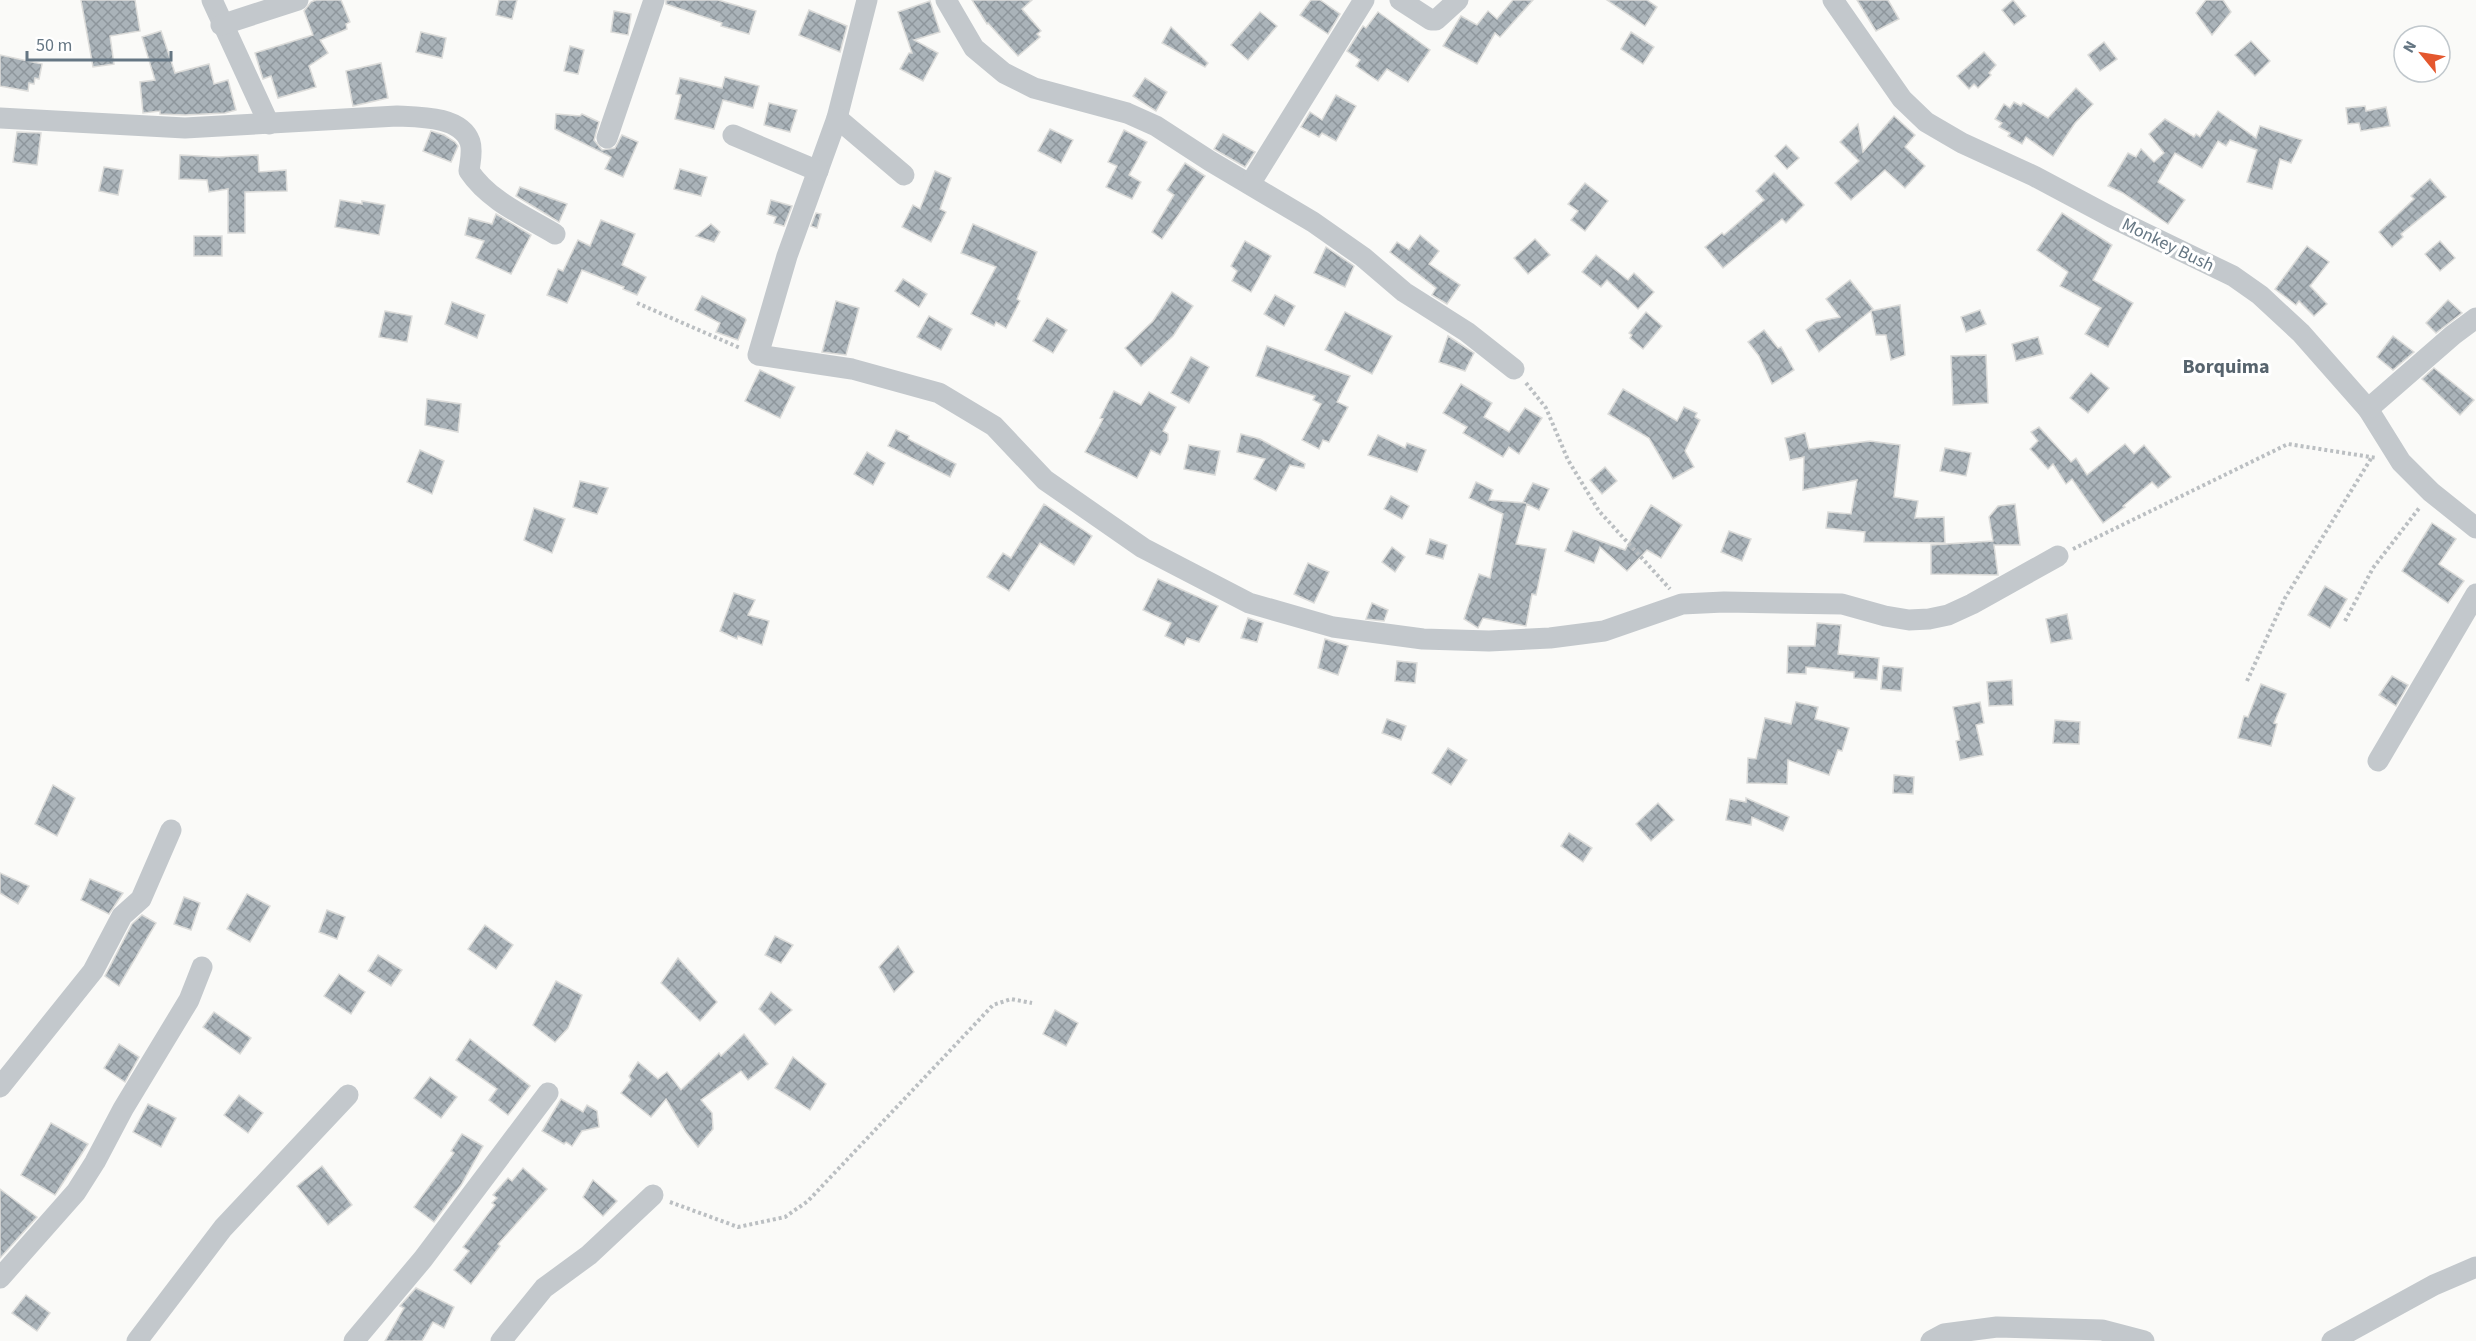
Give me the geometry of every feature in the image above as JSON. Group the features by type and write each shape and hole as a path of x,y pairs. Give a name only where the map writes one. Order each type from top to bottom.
{"street":[{"path":"212,0 221,25 269,124"},
{"path":"221,25 298,0"},
{"path":"606,138 654,0"},
{"path":"867,0 837,118 787,256 758,355 852,369 939,393 994,426 1045,480 1143,548 1249,603 1333,627 1423,639 1489,641 1550,638 1605,631 1682,604 1771,602 1842,604 1909,620 1929,619 1948,615 1972,604 2058,556"},
{"path":"946,0 974,48 1004,73 1034,88 1127,113 1156,126 1322,228 1363,257 1404,292 1467,332 1514,369"},
{"path":"1250,184 1364,0"},
{"path":"1400,0 1431,20 1436,20 1458,0"},
{"name":"Monkey Bush","path":"1833,0 1902,99 1926,122 1962,143 2034,176 2111,217 2233,276 2260,295 2301,333 2368,409 2401,462 2431,492 2476,528"},
{"path":"0,118 185,128 397,116 425,117 461,129 470,142 469,171 477,184 493,197 555,234"},
{"path":"837,118 904,175"},
{"path":"733,135 818,171"},
{"path":"2368,409 2453,335 2476,318"},
{"path":"2378,761 2476,594"},
{"path":"0,1087 93,971 122,916 141,900 171,830"},
{"path":"0,1278 76,1191 95,1162 123,1108 189,1000 202,967"},
{"path":"354,1341 423,1259 548,1093"},
{"path":"137,1341 223,1228 348,1095"},
{"path":"501,1341 544,1288 588,1255 653,1195"},
{"path":"2332,1341 2434,1285 2476,1267"},
{"path":"1931,1341 1944,1334 1997,1327 2102,1330 2144,1341"}],"path":[{"path":"637,303 702,333 758,355"},
{"path":"1514,369 1546,408 1568,460 1599,511 1660,576 1682,604"},
{"path":"2058,556 2288,444 2401,462"},
{"path":"2247,681 2285,598 2372,457"},
{"path":"2345,621 2373,568 2431,492"},
{"path":"653,1195 738,1227 785,1217 808,1201 993,1005 1011,999 1032,1003"}],"building":[{"path":"81,0 135,0 140,31 110,36 114,64 93,67"},
{"path":"341,0 350,22 346,24 347,29 320,40 328,53 309,66 316,87 278,98 271,76 263,79 255,53 313,35 304,11 311,2"},
{"path":"499,0 517,0 512,19 496,15"},
{"path":"666,0 718,0 756,11 749,34 721,26 722,23 666,4"},
{"path":"972,0 1032,0 1022,9 1041,31 1037,34 1040,37 1018,56 987,24"},
{"path":"1311,0 1320,0 1340,14 1328,34 1300,15"},
{"path":"1513,0 1533,0 1500,37 1495,33 1477,64 1443,46 1461,16 1477,25 1488,11 1497,19"},
{"path":"1607,0 1647,0 1657,7 1645,26"},
{"path":"1857,0 1888,0 1899,19 1876,31"},
{"path":"2013,0 2026,16 2014,25 2002,10"},
{"path":"2206,0 2223,0 2231,12 2212,35 2196,13"},
{"path":"930,1 940,32 914,40 938,53 923,81 900,69 909,53 912,53 898,12"},
{"path":"809,10 847,26 840,52 799,35"},
{"path":"614,11 631,14 628,35 611,32"},
{"path":"1260,12 1277,26 1248,60 1231,45"},
{"path":"1378,12 1430,50 1408,82 1387,69 1378,81 1356,66 1360,60 1347,51 1363,26 1366,28"},
{"path":"1171,27 1208,63 1205,67 1162,43"},
{"path":"161,31 175,73 209,64 214,84 228,80 236,110 225,113 185,115 160,114 160,111 143,113 140,82 155,80 142,37"},
{"path":"421,32 446,38 442,58 416,52"},
{"path":"1631,32 1654,47 1643,64 1621,49"},
{"path":"2251,41 2270,61 2255,76 2235,55"},
{"path":"2104,42 2117,59 2100,71 2088,55"},
{"path":"570,46 584,50 578,74 564,71"},
{"path":"1984,52 1996,65 1989,73 1991,75 1978,88 1974,84 1969,89 1957,76"},
{"path":"0,55 42,64 39,79 35,78 34,84 29,83 28,91 0,86"},
{"path":"381,63 388,98 353,106 346,71"},
{"path":"725,77 759,86 753,108 723,100 714,129 675,119 681,95 676,94 680,78 722,88"},
{"path":"1145,78 1167,92 1156,111 1133,96"},
{"path":"2076,88 2093,104 2075,123 2053,156 2026,137 2022,144 2008,136 2010,133 1999,127 2002,123 1995,119 2004,104 2010,108 2014,102 2021,106 2023,103 2048,118"},
{"path":"1336,95 1356,106 1336,141 1322,133 1319,137 1301,127 1310,112 1322,120"},
{"path":"769,103 797,110 790,132 764,125"},
{"path":"2365,106 2366,111 2386,107 2390,126 2361,131 2359,123 2348,124 2346,108"},
{"path":"2218,111 2256,138 2260,126 2302,140 2291,163 2280,159 2272,189 2247,182 2257,150 2230,140 2226,146 2218,141 2202,168 2175,153 2158,182 2185,200 2168,224 2123,193 2108,186 2128,153 2136,157 2141,149 2154,162 2164,153 2149,134 2165,119 2194,137 2196,134 2200,137"},
{"path":"556,114 580,116 582,114 599,122 594,140 602,150 615,148 622,135 638,142 623,177 605,169 611,157 555,129"},
{"path":"1894,116 1915,135 1905,147 1925,166 1905,188 1885,170 1851,200 1835,183 1859,161 1840,142 1858,124 1863,152"},
{"path":"1050,129 1073,140 1061,163 1038,151"},
{"path":"1124,130 1147,142 1129,175 1141,182 1132,199 1106,187 1117,166 1108,162"},
{"path":"431,131 444,135 458,146 451,162 423,151"},
{"path":"17,132 41,133 37,165 13,162"},
{"path":"1223,134 1255,152 1245,167 1214,149"},
{"path":"1786,145 1799,158 1787,169 1775,156"},
{"path":"180,155 218,157 258,155 259,172 286,170 287,191 245,192 245,233 228,233 228,189 209,192 207,180 179,179"},
{"path":"1185,163 1205,176 1162,239 1152,232 1174,195 1167,190"},
{"path":"104,167 123,170 118,195 99,191"},
{"path":"680,169 707,177 701,196 674,189"},
{"path":"935,171 951,178 940,209 946,212 931,242 902,227 913,205 920,209"},
{"path":"1774,173 1804,205 1786,223 1782,219 1723,268 1705,247 1722,233 1724,235 1764,200 1756,191"},
{"path":"2430,179 2446,197 2401,234 2403,237 2392,247 2379,232 2414,199 2411,196"},
{"path":"1585,183 1608,201 1585,231 1571,220 1578,211 1568,204"},
{"path":"520,187 567,204 559,222 516,196"},
{"path":"340,200 385,205 379,235 335,227"},
{"path":"771,200 792,206 784,226 774,223 776,217 767,214"},
{"path":"816,213 821,214 817,228 811,226"},
{"path":"2062,213 2112,245 2093,280 2133,303 2108,347 2085,334 2101,308 2060,286 2068,272 2037,250"},
{"path":"496,214 531,235 511,274 476,258 484,241 465,235 469,218 492,224"},
{"path":"601,220 635,234 622,265 646,277 637,295 623,289 624,287 582,270 567,303 547,295 558,269 563,271 578,240 590,246"},
{"path":"711,224 720,232 714,242 696,236"},
{"path":"973,224 1037,252 1017,299 1020,301 1006,328 996,322 994,326 971,314 996,267 961,253"},
{"path":"1420,235 1439,251 1429,264 1460,285 1447,304 1432,295 1436,288 1390,252 1397,242 1409,250"},
{"path":"194,236 222,236 222,256 194,256"},
{"path":"1535,239 1550,255 1528,274 1514,258"},
{"path":"1245,241 1271,256 1251,292 1232,281 1237,271 1231,266"},
{"path":"2440,241 2455,258 2440,271 2425,254"},
{"path":"2307,246 2329,262 2310,286 2327,304 2314,316 2299,301 2296,305 2275,289"},
{"path":"1326,247 1354,266 1345,287 1314,273"},
{"path":"1596,255 1628,280 1634,273 1654,292 1638,309 1607,280 1601,287 1582,272"},
{"path":"903,279 927,294 919,307 895,291"},
{"path":"1850,280 1873,309 1819,352 1806,330 1816,322 1840,317 1826,299"},
{"path":"1172,292 1193,306 1173,336 1141,366 1125,348 1153,321"},
{"path":"1275,295 1295,306 1284,326 1264,314"},
{"path":"702,296 745,318 738,340 716,332 720,323 695,310"},
{"path":"2448,300 2462,313 2436,333 2426,323"},
{"path":"836,301 859,308 846,355 822,352"},
{"path":"452,302 485,315 477,338 445,324"},
{"path":"1900,305 1905,355 1891,360 1886,335 1876,335 1871,311"},
{"path":"1980,310 1986,324 1966,332 1961,317"},
{"path":"385,311 412,316 407,342 379,337"},
{"path":"1345,312 1392,336 1372,374 1325,350"},
{"path":"1646,312 1662,326 1643,349 1630,338 1632,335 1629,333"},
{"path":"929,316 952,329 941,350 917,337"},
{"path":"1047,318 1067,330 1053,353 1033,341"},
{"path":"1764,330 1778,348 1781,347 1794,370 1772,384 1759,356 1748,342"},
{"path":"1448,336 1474,353 1465,371 1439,362"},
{"path":"2393,336 2414,352 2393,370 2377,357"},
{"path":"2038,337 2043,354 2016,361 2012,344"},
{"path":"1267,346 1350,376 1337,402 1348,407 1329,442 1323,440 1319,449 1302,440 1321,404 1313,400 1315,396 1256,376"},
{"path":"1986,355 1988,403 1953,405 1951,356"},
{"path":"1191,357 1209,367 1189,403 1171,393"},
{"path":"2434,368 2474,400 2460,415 2422,379"},
{"path":"760,370 795,387 780,418 745,401"},
{"path":"2091,373 2109,388 2088,413 2070,398"},
{"path":"1461,384 1492,403 1484,417 1509,432 1525,408 1542,418 1519,454 1509,447 1503,457 1463,433 1467,427 1443,413"},
{"path":"1623,389 1677,421 1684,407 1697,413 1695,417 1700,420 1685,451 1694,467 1673,479 1649,438 1608,414"},
{"path":"1114,391 1141,405 1149,392 1176,407 1163,431 1168,434 1168,440 1160,455 1151,450 1137,478 1085,452 1103,419 1100,418"},
{"path":"427,399 461,404 458,432 425,425"},
{"path":"2039,427 2071,462 2076,458 2087,475 2125,444 2134,454 2144,445 2171,477 2158,488 2152,482 2123,506 2125,507 2103,523 2072,479 2066,484 2053,464 2048,469 2030,449 2038,441 2031,432"},
{"path":"896,430 909,436 908,439 956,464 950,477 888,446"},
{"path":"1805,433 1809,449 1870,441 1900,445 1894,497 1918,501 1915,518 1944,517 1945,543 1864,542 1865,532 1826,528 1828,512 1851,514 1857,480 1803,490 1804,457 1790,460 1785,438"},
{"path":"1241,434 1260,439 1305,464 1304,468 1290,465 1276,491 1254,479 1265,459 1237,452"},
{"path":"1378,435 1405,448 1407,443 1426,450 1417,472 1368,455"},
{"path":"1189,445 1220,451 1215,475 1184,469"},
{"path":"1945,448 1971,453 1966,476 1940,471"},
{"path":"420,450 444,461 432,494 407,482"},
{"path":"867,452 885,463 873,485 854,474"},
{"path":"1605,467 1617,481 1602,494 1590,480"},
{"path":"580,481 608,488 597,514 573,507"},
{"path":"1476,482 1493,490 1489,500 1526,503 1523,502 1533,483 1549,489 1539,510 1527,504 1516,544 1546,549 1536,595 1532,594 1526,626 1483,618 1478,628 1464,619 1479,574 1490,578 1503,514 1469,498"},
{"path":"1391,496 1409,506 1402,519 1384,509"},
{"path":"1044,504 1092,536 1074,565 1040,543 1009,591 987,577 1003,553 1011,558"},
{"path":"2015,504 2020,545 1994,545 1998,575 1931,574 1931,545 1993,541 1989,517 1998,506"},
{"path":"1651,505 1682,525 1661,558 1647,550 1627,571 1600,547 1594,563 1565,551 1573,531 1625,550"},
{"path":"534,508 565,519 552,553 524,540"},
{"path":"2432,523 2456,539 2439,564 2464,581 2448,603 2402,571"},
{"path":"1729,531 1751,539 1742,561 1721,552"},
{"path":"1430,539 1447,545 1443,559 1426,554"},
{"path":"1392,547 1405,557 1395,572 1382,562"},
{"path":"1308,563 1329,572 1314,603 1294,594"},
{"path":"1158,579 1218,606 1199,642 1187,638 1184,645 1165,636 1171,623 1143,610"},
{"path":"2325,586 2347,599 2330,628 2308,615"},
{"path":"734,593 755,600 748,615 769,621 762,645 738,636 737,639 720,631"},
{"path":"1372,603 1388,610 1384,621 1366,619"},
{"path":"2067,614 2072,639 2051,643 2046,619"},
{"path":"1248,618 1263,623 1257,642 1241,638"},
{"path":"1817,623 1841,625 1838,654 1879,658 1877,680 1854,678 1854,672 1806,667 1806,674 1787,673 1788,646 1815,646"},
{"path":"1325,639 1348,646 1338,675 1318,668"},
{"path":"1397,661 1417,663 1415,683 1395,681"},
{"path":"1883,666 1903,668 1901,691 1881,689"},
{"path":"2392,676 2408,685 2396,706 2379,695"},
{"path":"2012,680 2013,705 1989,706 1987,682"},
{"path":"2261,684 2286,694 2274,723 2277,724 2271,746 2238,738 2244,716 2248,717"},
{"path":"1796,702 1818,707 1815,719 1849,728 1842,751 1838,750 1829,775 1788,760 1787,784 1747,783 1748,758 1756,759 1765,718 1791,724"},
{"path":"1980,702 1984,723 1976,725 1983,755 1960,760 1956,741 1960,740 1953,707"},
{"path":"1387,719 1406,726 1401,740 1382,733"},
{"path":"2055,720 2080,722 2079,744 2053,743"},
{"path":"1448,748 1467,760 1451,785 1432,773"},
{"path":"1894,775 1914,777 1913,794 1893,793"},
{"path":"53,785 75,798 57,836 35,824"},
{"path":"1746,798 1789,817 1783,831 1752,817 1751,825 1726,820 1730,799 1746,802"},
{"path":"1658,803 1674,820 1651,841 1636,824"},
{"path":"1569,833 1592,848 1583,862 1561,846"},
{"path":"0,873 29,886 18,904 0,893"},
{"path":"90,879 123,893 109,914 81,900"},
{"path":"247,894 270,906 250,942 227,929"},
{"path":"184,897 200,903 191,930 174,924"},
{"path":"327,910 345,917 337,939 319,932"},
{"path":"142,915 156,923 119,986 105,976 132,924"},
{"path":"485,925 513,945 496,969 468,949"},
{"path":"775,936 793,945 781,963 765,955"},
{"path":"898,946 914,972 894,992 879,967"},
{"path":"378,955 402,970 391,986 368,971"},
{"path":"678,958 717,1002 700,1021 661,983"},
{"path":"339,974 365,992 351,1014 324,996"},
{"path":"556,981 582,995 568,1028 555,1042 533,1025"},
{"path":"771,992 792,1010 775,1025 759,1009"},
{"path":"1055,1010 1078,1023 1066,1046 1043,1034"},
{"path":"214,1012 251,1038 240,1054 203,1027"},
{"path":"744,1034 768,1064 748,1080 741,1071 701,1100 712,1113 713,1129 698,1147 666,1099 651,1117 621,1093 631,1080 629,1076 638,1062 658,1079 667,1072 681,1090 719,1053 721,1056"},
{"path":"470,1039 530,1086 508,1115 489,1100 497,1089 456,1060"},
{"path":"119,1044 139,1057 125,1082 104,1068"},
{"path":"793,1057 826,1084 810,1110 775,1088"},
{"path":"430,1077 457,1097 441,1118 414,1098"},
{"path":"239,1095 263,1113 248,1133 224,1115"},
{"path":"561,1099 583,1112 587,1105 597,1111 599,1127 582,1131 572,1146 542,1131"},
{"path":"148,1104 176,1118 161,1147 133,1132"},
{"path":"51,1123 88,1144 55,1195 21,1175"},
{"path":"462,1134 483,1146 461,1185 434,1222 414,1207 454,1153 451,1151"},
{"path":"322,1166 352,1205 328,1225 297,1186"},
{"path":"523,1168 547,1189 498,1244 500,1246 471,1284 454,1270 469,1251 463,1247 495,1205 492,1203 497,1198 493,1195 508,1178 512,1181"},
{"path":"593,1180 617,1201 603,1216 583,1197"},
{"path":"0,1189 37,1217 0,1258"},
{"path":"416,1288 454,1307 444,1328 433,1322 422,1341 385,1341 404,1308 400,1306"},
{"path":"26,1295 50,1313 37,1331 12,1313"}],"district":[{"name":"Borquima","path":"2226,367"}]}
